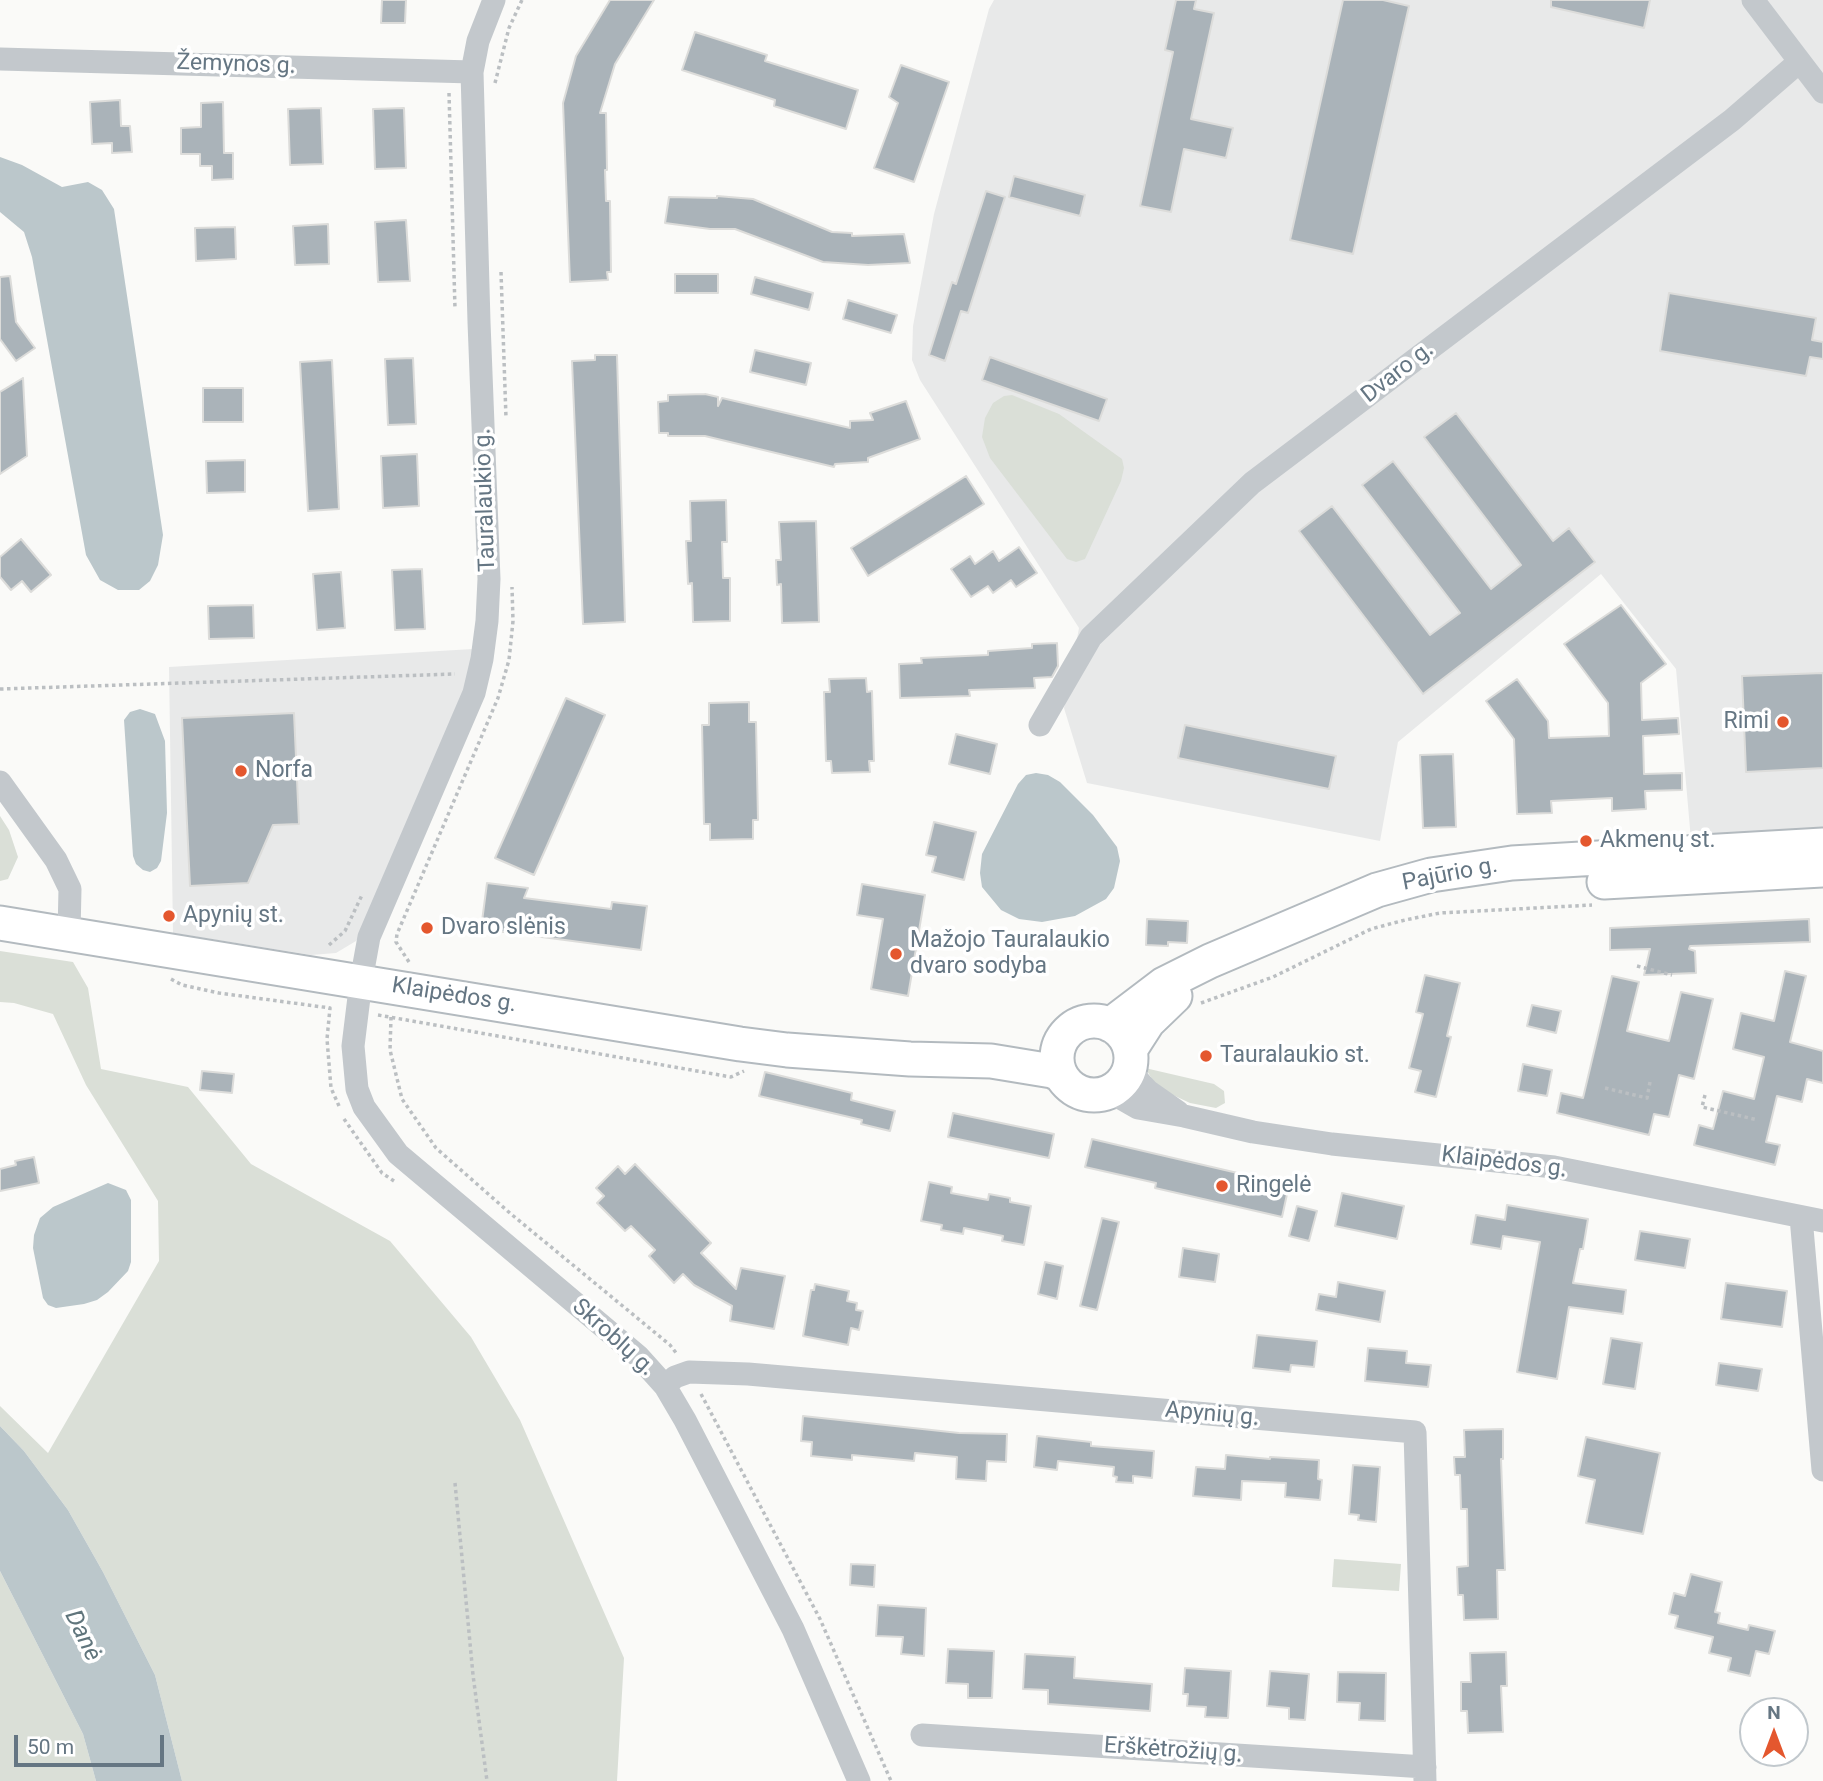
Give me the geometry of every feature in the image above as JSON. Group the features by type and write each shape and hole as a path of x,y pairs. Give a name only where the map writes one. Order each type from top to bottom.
{"main road":[{"name":"Pajūrio g.","path":"1120,1059 1164,984 1210,961 1377,890 1431,875 1512,863 1823,845"},
{"name":"Pajūrio g.","path":"1120,1059 1148,1022 1171,998 1192,985 1297,938 1382,908 1470,888 1823,870"},
{"name":"Klaipėdos g.","path":"0,923 740,1044 910,1059 991,1061"},
{"path":"1088,1022 1120,1059 1087,1094 1077,1091 1061,1075 1052,1071 991,1061 1030,1053 1063,1040 1078,1026 1088,1022"},
{"path":"1061,1075 1058,1051 1063,1040"}],"street":[{"name":"Tauralaukio g.","path":"361,981 369,937 474,693 482,659 489,579 478,308 461,71 478,41 494,0"},
{"path":"1753,0 1823,92"},
{"name":"Žemynos g.","path":"0,59 461,71"},
{"name":"Dvaro g.","path":"1040,725 1091,637 1252,483 1732,120 1798,62"},
{"path":"0,782 56,860 70,889 69,933"},
{"name":"Skroblų g.","path":"361,981 353,1046 357,1089 364,1107 398,1154 638,1356 665,1386 793,1629 859,1781"},
{"name":"Klaipėdos g.","path":"1120,1059 1138,1108 1253,1132 1332,1144 1554,1167 1812,1219"},
{"path":"1812,1219 1823,1470"},
{"name":"Apynių g.","path":"665,1386 675,1377 689,1372 748,1374 1415,1432 1425,1774"},
{"name":"Erškėtrožių g.","path":"922,1735 1425,1774"}],"path":[{"path":"455,309 448,104 461,71"},
{"path":"453,683 458,663"},
{"path":"0,689 455,674"},
{"path":"329,945 345,931 362,895"},
{"path":"1192,1006 1273,977 1371,929 1405,920 1440,913 1602,905"},
{"path":"1637,966 1672,975"},
{"path":"182,985 219,993 330,1008"},
{"path":"1605,1088 1647,1098 1650,1082"},
{"path":"1705,1096 1702,1107 1758,1121"},
{"path":"455,1483 473,1675 487,1781"}],"shaded area":[{"path":"994,0 1823,0 1823,833 1691,840 1676,669 1601,574 1398,742 1380,841 1087,783 1064,708 1079,628 920,380 912,360 913,326 934,214 989,9"},
{"path":"1012,395 1059,414 1122,459 1124,468 1121,481 1085,559 1076,562 1067,559 990,458 982,437 985,418 993,403 1004,396"},
{"path":"473,649 465,689 365,928 356,941 336,953 311,955 173,933 169,667"},
{"path":"0,816 9,830 18,857 8,879 0,881"},
{"path":"0,951 73,962 88,988 101,1069 188,1087 251,1164 390,1241 471,1337 520,1420 624,1658 617,1781 182,1781 155,1675 103,1572 68,1510 24,1451 0,1426 0,1406 48,1453 159,1261 158,1201 86,1085 53,1014 14,1003 0,1002"},
{"path":"1145,1068 1214,1084 1224,1091 1225,1103 1216,1108 1190,1103 1158,1088"},
{"path":"1334,1559 1401,1564 1399,1591 1332,1587"},
{"path":"0,1571 83,1734 96,1781 0,1781"}],"water":[{"path":"0,157 22,165 62,187 88,182 102,190 114,209 163,535 158,565 150,581 139,590 118,590 100,580 86,555 32,257 24,232 0,212"},
{"path":"140,709 155,714 165,741 167,813 161,861 157,868 150,872 136,864 133,856 124,720 130,712"},
{"path":"1026,775 1048,775 1060,782 1093,815 1117,847 1120,861 1114,888 1106,899 1075,916 1042,922 1019,919 1001,910 982,887 980,873 982,854 1018,784"},
{"path":"108,1183 126,1190 131,1200 131,1262 128,1271 97,1300 56,1308 48,1305 43,1298 33,1248 40,1218 53,1207"},
{"name":"Danė","path":"0,1426 24,1451 68,1510 103,1572 155,1675 182,1781 96,1781 83,1734 0,1571"}],"building":[{"path":"382,0 406,0 405,23 381,23"},
{"path":"610,0 654,0 615,64 600,113 606,113 605,170 606,201 610,201 611,272 607,272 608,280 570,282 563,103 576,56"},
{"path":"1176,0 1196,0 1194,9 1214,13 1191,119 1233,128 1226,158 1184,149 1171,212 1140,206 1173,52 1165,50"},
{"path":"1343,0 1383,0 1409,6 1353,254 1290,240"},
{"path":"1551,0 1650,0 1644,28 1551,7"},
{"path":"695,32 767,55 765,61 858,90 846,129 774,106 775,100 682,70"},
{"path":"901,65 949,82 914,182 874,168 898,103 889,97"},
{"path":"120,100 121,126 130,126 132,152 112,153 112,143 92,144 90,102"},
{"path":"223,102 224,153 233,153 233,179 212,180 212,166 200,166 200,154 181,154 181,128 201,127 201,103"},
{"path":"321,108 323,164 290,165 288,109"},
{"path":"404,108 406,168 375,169 373,109"},
{"path":"1014,176 1085,195 1080,216 1009,197"},
{"path":"986,191 1005,197 968,313 961,311 945,361 929,355 952,282 956,284"},
{"path":"717,196 753,199 832,232 852,233 852,236 904,234 910,263 868,265 823,262 735,229 710,229 665,223 669,197"},
{"path":"406,220 410,281 378,282 375,222"},
{"path":"328,224 329,264 295,265 293,226"},
{"path":"235,227 236,259 196,261 195,228"},
{"path":"675,274 718,274 718,293 675,293"},
{"path":"10,276 16,322 35,348 16,361 0,339 0,277"},
{"path":"755,277 813,293 809,310 751,294"},
{"path":"1669,293 1816,318 1812,340 1823,342 1823,359 1810,357 1806,376 1660,351"},
{"path":"848,300 897,315 891,333 843,319"},
{"path":"755,350 811,363 806,385 750,372"},
{"path":"595,355 617,355 625,622 583,624 572,361 595,360"},
{"path":"990,357 1107,399 1099,421 982,380"},
{"path":"413,358 416,424 388,425 385,359"},
{"path":"332,360 339,509 308,511 300,362"},
{"path":"23,378 27,456 0,474 0,392"},
{"path":"203,388 243,388 243,422 203,422"},
{"path":"705,394 718,397 718,406 722,398 850,428 850,421 873,420 870,413 906,401 920,439 868,458 868,462 835,464 834,467 705,436 668,436 668,433 659,433 658,402 668,401 668,395"},
{"path":"1456,413 1553,541 1569,528 1595,562 1423,694 1299,531 1332,506 1430,635 1460,613 1362,485 1393,461 1491,589 1521,565 1424,437"},
{"path":"417,454 419,506 383,508 381,456"},
{"path":"245,460 245,492 207,493 206,461"},
{"path":"966,476 984,504 868,576 851,548"},
{"path":"726,500 727,542 722,542 723,578 730,578 730,621 693,622 692,583 688,584 686,541 691,541 690,501"},
{"path":"816,521 819,622 782,623 781,584 777,585 776,560 781,560 779,522"},
{"path":"21,539 51,575 31,592 22,581 11,590 0,577 0,557"},
{"path":"1019,547 1037,573 1016,587 1011,580 993,593 988,586 971,597 951,569 970,556 975,564 993,551 999,561"},
{"path":"422,569 425,629 395,630 392,570"},
{"path":"341,572 345,628 317,630 313,574"},
{"path":"253,605 254,638 209,639 208,606"},
{"path":"1621,605 1666,664 1641,683 1642,720 1678,718 1679,734 1643,736 1644,774 1682,773 1682,790 1645,791 1646,809 1612,811 1612,798 1551,801 1552,813 1517,814 1514,739 1486,701 1517,679 1548,721 1549,738 1609,736 1608,703 1564,644"},
{"path":"1057,643 1058,666 1052,677 1034,678 1035,688 969,690 970,696 900,698 899,664 922,663 921,658 988,655 988,651"},
{"name":"Rimi","path":"1823,673 1823,768 1746,772 1742,676"},
{"path":"866,678 867,692 872,691 874,761 869,761 870,772 832,773 831,761 826,761 824,692 830,692 829,679"},
{"path":"566,698 605,715 534,875 495,858"},
{"path":"749,702 749,722 756,722 758,820 753,820 753,839 710,840 710,824 704,824 702,725 709,725 709,703"},
{"name":"Norfa","path":"294,713 299,824 273,825 248,883 190,886 182,718"},
{"path":"1185,725 1336,756 1329,789 1178,758"},
{"path":"956,734 997,744 990,774 949,764"},
{"path":"1453,754 1456,827 1423,828 1420,755"},
{"path":"934,822 976,832 964,880 932,872 936,857 926,855"},
{"path":"487,883 528,888 524,898 611,909 612,902 647,906 641,950 481,929"},
{"name":"Mažojo Tauralaukio dvaro sodyba","path":"862,884 925,895 908,996 871,989 883,919 857,915"},
{"path":"1147,919 1188,921 1187,943 1146,945"},
{"path":"1809,919 1810,942 1690,946 1689,949 1695,951 1696,973 1644,975 1650,949 1610,950 1610,928"},
{"path":"1785,971 1806,976 1790,1042 1823,1051 1823,1083 1807,1079 1802,1102 1777,1096 1766,1142 1780,1145 1775,1165 1694,1145 1699,1125 1713,1129 1723,1091 1754,1099 1764,1057 1733,1049 1741,1013 1774,1021"},
{"path":"1425,975 1460,983 1447,1036 1451,1037 1436,1097 1415,1092 1421,1071 1409,1068 1423,1014 1416,1012"},
{"path":"1612,976 1639,982 1627,1031 1669,1041 1681,992 1713,999 1694,1079 1679,1075 1669,1117 1654,1114 1649,1135 1557,1113 1561,1093 1583,1098"},
{"path":"1532,1005 1561,1011 1556,1033 1527,1026"},
{"path":"1523,1064 1552,1070 1547,1096 1518,1091"},
{"path":"202,1071 234,1074 232,1093 200,1090"},
{"path":"765,1072 852,1093 851,1100 895,1111 890,1131 861,1124 862,1120 759,1096"},
{"path":"953,1113 1054,1134 1049,1158 948,1137"},
{"name":"Ringelė","path":"1092,1139 1289,1185 1282,1217 1155,1188 1156,1183 1085,1167"},
{"path":"34,1157 39,1183 0,1191 0,1169 16,1165 15,1161"},
{"path":"635,1164 711,1243 701,1253 736,1289 741,1268 785,1276 774,1329 730,1321 732,1306 694,1285 683,1274 674,1283 649,1256 655,1250 631,1226 625,1231 597,1203 604,1196 596,1188 618,1166 625,1174"},
{"path":"929,1182 952,1187 951,1193 988,1200 989,1194 1031,1206 1024,1245 1002,1241 1003,1236 964,1228 963,1234 941,1230 942,1225 921,1221"},
{"path":"1342,1193 1404,1206 1397,1239 1335,1226"},
{"path":"1507,1205 1588,1219 1573,1283 1626,1290 1623,1314 1569,1307 1557,1379 1517,1372 1540,1242 1503,1236 1501,1249 1471,1244 1476,1215 1505,1220"},
{"path":"1297,1206 1317,1211 1309,1241 1289,1236"},
{"path":"1102,1218 1119,1222 1097,1310 1080,1306"},
{"path":"1640,1231 1690,1239 1685,1268 1635,1260"},
{"path":"1183,1248 1219,1254 1215,1282 1179,1277"},
{"path":"1045,1262 1063,1266 1057,1299 1038,1294"},
{"path":"1338,1282 1385,1291 1380,1322 1316,1310 1319,1294 1336,1297"},
{"path":"1726,1283 1787,1291 1782,1327 1721,1319"},
{"path":"815,1284 849,1291 847,1301 857,1303 856,1310 863,1311 859,1330 851,1328 848,1345 803,1336 811,1290 814,1290"},
{"path":"1257,1335 1317,1341 1314,1367 1291,1365 1290,1372 1253,1368"},
{"path":"1611,1338 1642,1343 1635,1389 1603,1384"},
{"path":"1368,1348 1407,1351 1406,1363 1431,1365 1428,1387 1365,1381"},
{"path":"1719,1363 1762,1369 1758,1391 1716,1385"},
{"path":"803,1416 959,1433 1007,1434 1006,1462 987,1461 986,1481 956,1479 957,1457 915,1453 914,1461 852,1455 852,1460 811,1456 812,1442 801,1441"},
{"path":"1503,1429 1501,1459 1505,1570 1497,1570 1498,1619 1464,1620 1463,1595 1458,1595 1457,1567 1468,1566 1467,1509 1461,1509 1460,1475 1455,1475 1454,1457 1465,1457 1464,1430"},
{"path":"1037,1436 1091,1442 1091,1446 1154,1451 1152,1478 1133,1476 1133,1483 1116,1482 1117,1477 1113,1476 1114,1467 1058,1461 1057,1470 1034,1467"},
{"path":"1586,1437 1660,1453 1643,1534 1586,1523 1595,1480 1578,1476"},
{"path":"1226,1455 1319,1460 1318,1479 1322,1480 1320,1500 1285,1497 1286,1483 1242,1481 1241,1500 1193,1496 1196,1467 1225,1469"},
{"path":"1353,1465 1380,1467 1376,1522 1358,1520 1359,1515 1349,1514"},
{"path":"851,1564 875,1565 874,1587 850,1585"},
{"path":"1691,1574 1722,1582 1715,1612 1720,1613 1718,1623 1748,1630 1749,1625 1775,1631 1769,1654 1756,1651 1750,1676 1728,1671 1731,1658 1709,1653 1713,1637 1675,1628 1678,1616 1669,1614 1674,1593 1685,1596"},
{"path":"878,1605 926,1608 924,1656 901,1654 903,1637 876,1636"},
{"path":"948,1649 994,1651 992,1698 968,1698 968,1684 946,1683"},
{"path":"1506,1652 1507,1686 1501,1686 1503,1732 1468,1733 1467,1711 1461,1711 1461,1682 1471,1682 1470,1653"},
{"path":"1025,1654 1075,1657 1074,1678 1152,1684 1150,1711 1048,1704 1048,1690 1023,1689"},
{"path":"1185,1668 1231,1671 1228,1718 1205,1717 1206,1707 1187,1706 1188,1694 1183,1694"},
{"path":"1270,1671 1309,1674 1305,1720 1289,1719 1289,1708 1267,1706"},
{"path":"1338,1672 1386,1673 1385,1721 1359,1720 1360,1703 1337,1702"}],"place":[{"name":"Rimi","path":"1783,722"},
{"name":"Norfa","path":"241,771"},
{"name":"Akmenų st.","path":"1586,841"},
{"name":"Apynių st.","path":"169,916"},
{"name":"Dvaro slėnis","path":"427,928"},
{"name":"Mažojo Tauralaukio dvaro sodyba","path":"896,954"},
{"name":"Tauralaukio st.","path":"1206,1056"},
{"name":"Ringelė","path":"1222,1186"}]}
